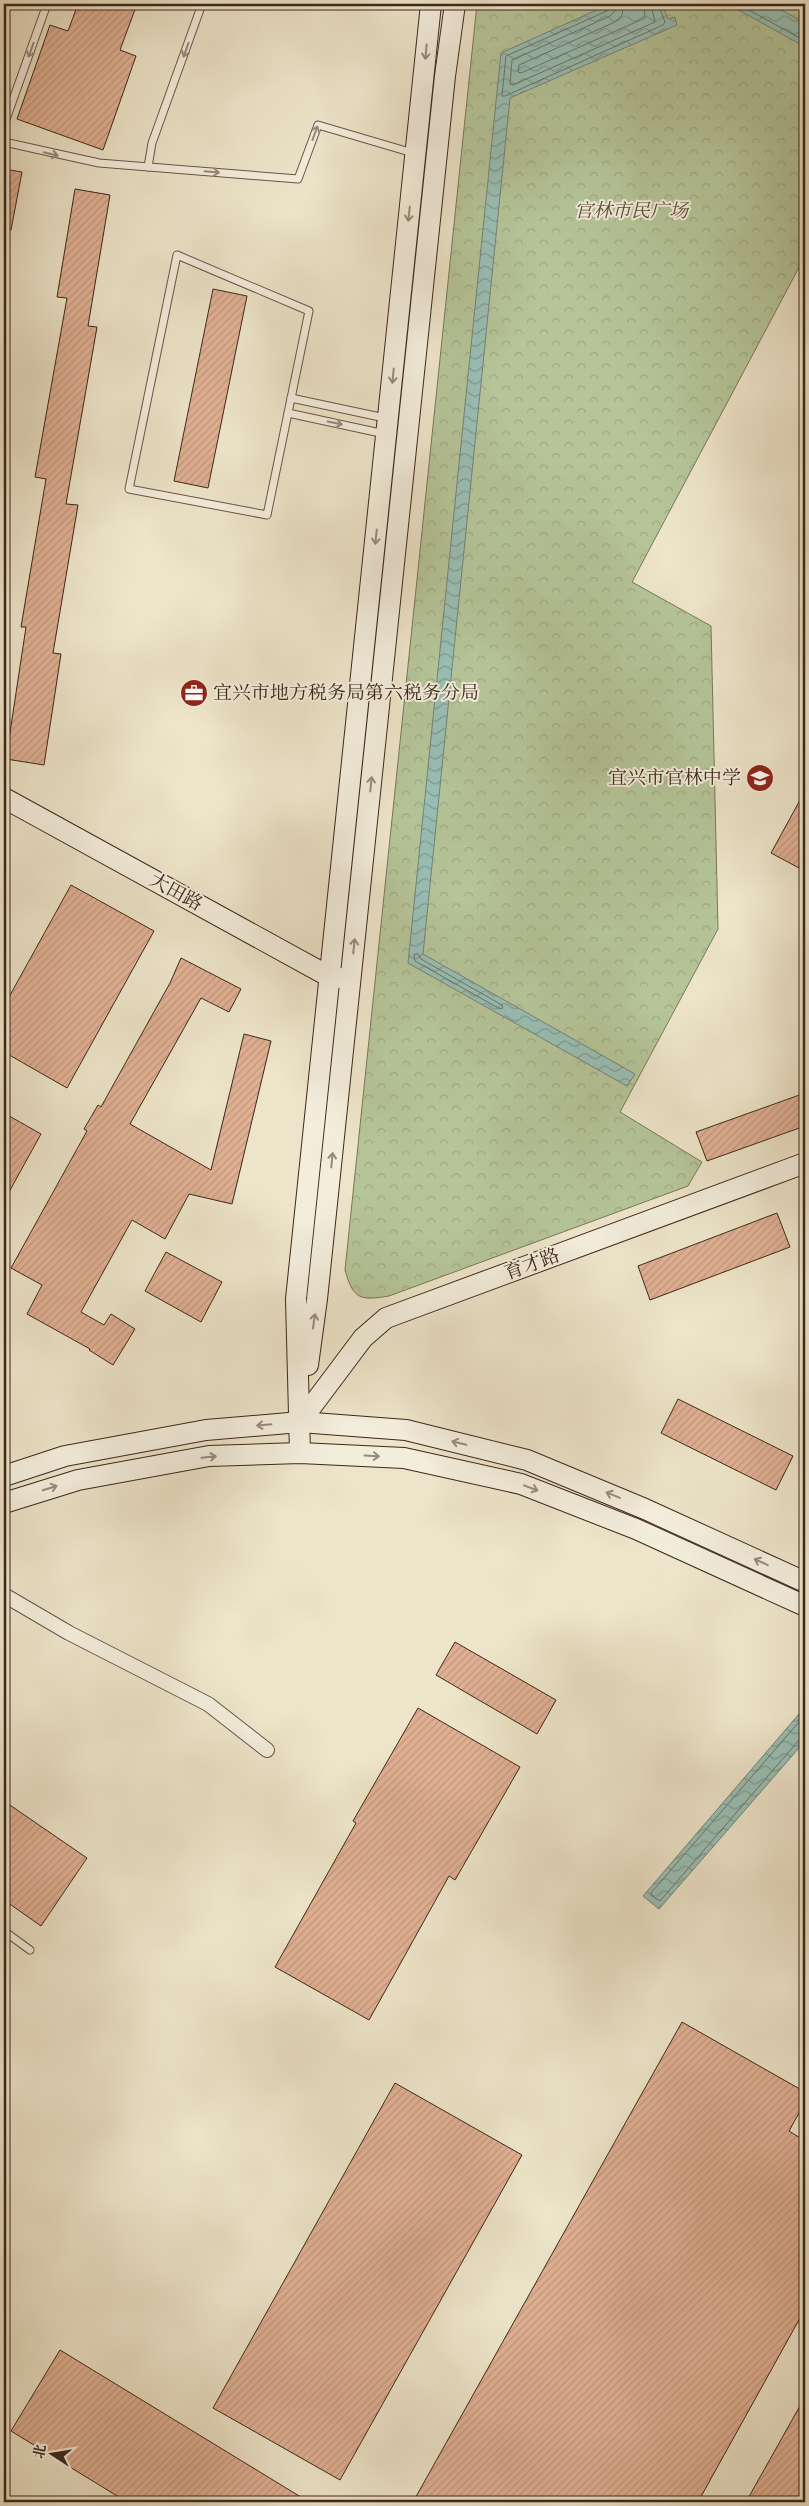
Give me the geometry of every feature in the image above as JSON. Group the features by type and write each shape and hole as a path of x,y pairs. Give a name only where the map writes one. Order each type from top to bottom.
{"main road":[{"path":"300,1452 296,1298 416,154 430,4"},
{"path":"300,1422 317,1299 437,157 455,4"},
{"path":"416,154 437,157"},
{"name":"大田路","path":"4,798 330,976 350,979"},
{"name":"育才路","path":"300,1422 363,1338 386,1318 805,1163"},
{"path":"4,1476 65,1456 206,1430 300,1422 406,1430 526,1460 645,1508 805,1582"},
{"path":"4,1503 78,1480 209,1456 300,1452 404,1458 521,1484 636,1528 805,1606"}],"street":[{"path":"4,1595 69,1633 208,1704 267,1750"}],"lane":[{"path":"4,125 47,4"},
{"path":"148,167 152,143 202,4"},
{"path":"4,142 99,163 298,179 318,125 416,154"},
{"path":"177,255 309,311 291,398 267,515 129,488 177,255"},
{"path":"291,398 387,426"},
{"path":"288,413 387,426"},
{"path":"4,1931 30,1950"}],"green space":[{"name":"官林市民广场","path":"477,4 801,4 805,6 805,256 632,582 711,626 718,929 620,1112 702,1162 688,1186 389,1296 364,1298 359,1296 351,1287 345,1270"}],"water":[{"path":"610,4 662,4 668,19 675,17 677,25 510,98 423,954 635,1074 627,1086 408,963 501,53"},
{"path":"728,4 770,4 805,23 805,47"},
{"path":"805,1707 805,1741 659,1909 643,1896"}],"building":[{"path":"78,4 137,4 120,50 136,56 103,150 17,119 50,25 68,31"},
{"path":"4,169 22,172 11,230 4,229"},
{"path":"75,189 110,195 88,326 97,327 66,504 78,505 53,653 61,654 44,765 6,759 26,627 21,627 46,479 35,477 67,298 57,297"},
{"path":"213,289 247,296 208,488 174,481"},
{"path":"805,791 805,857 799,868 771,853"},
{"path":"71,885 154,931 67,1088 4,1052 4,1006"},
{"path":"181,958 241,989 229,1012 201,998 130,1124 211,1170 244,1034 271,1041 232,1204 189,1194 165,1239 132,1220 81,1312 104,1325 111,1314 135,1329 113,1365 90,1349 27,1314 42,1285 11,1268 87,1131 84,1129 98,1105 101,1107 170,983"},
{"path":"805,1093 805,1126 707,1161 696,1132"},
{"path":"4,1113 41,1134 4,1201"},
{"path":"777,1213 790,1247 650,1300 638,1266"},
{"path":"166,1252 222,1282 201,1322 145,1291"},
{"path":"678,1399 793,1456 776,1490 661,1433"},
{"path":"455,1642 556,1700 537,1734 436,1675"},
{"path":"418,1708 520,1767 455,1880 449,1876 369,2020 275,1967 356,1823 353,1821"},
{"path":"4,1801 87,1858 41,1926 4,1900"},
{"path":"682,2022 805,2092 805,2102 789,2131 805,2141 805,2309 698,2502 413,2502"},
{"path":"395,2083 522,2155 340,2480 213,2408"},
{"path":"60,2350 309,2502 127,2502 11,2431"},
{"path":"805,2397 805,2502 746,2502"}],"place":[{"name":"宜兴市地方税务局第六税务分局","path":"194,693"},
{"name":"宜兴市官林中学","path":"760,778"}]}
